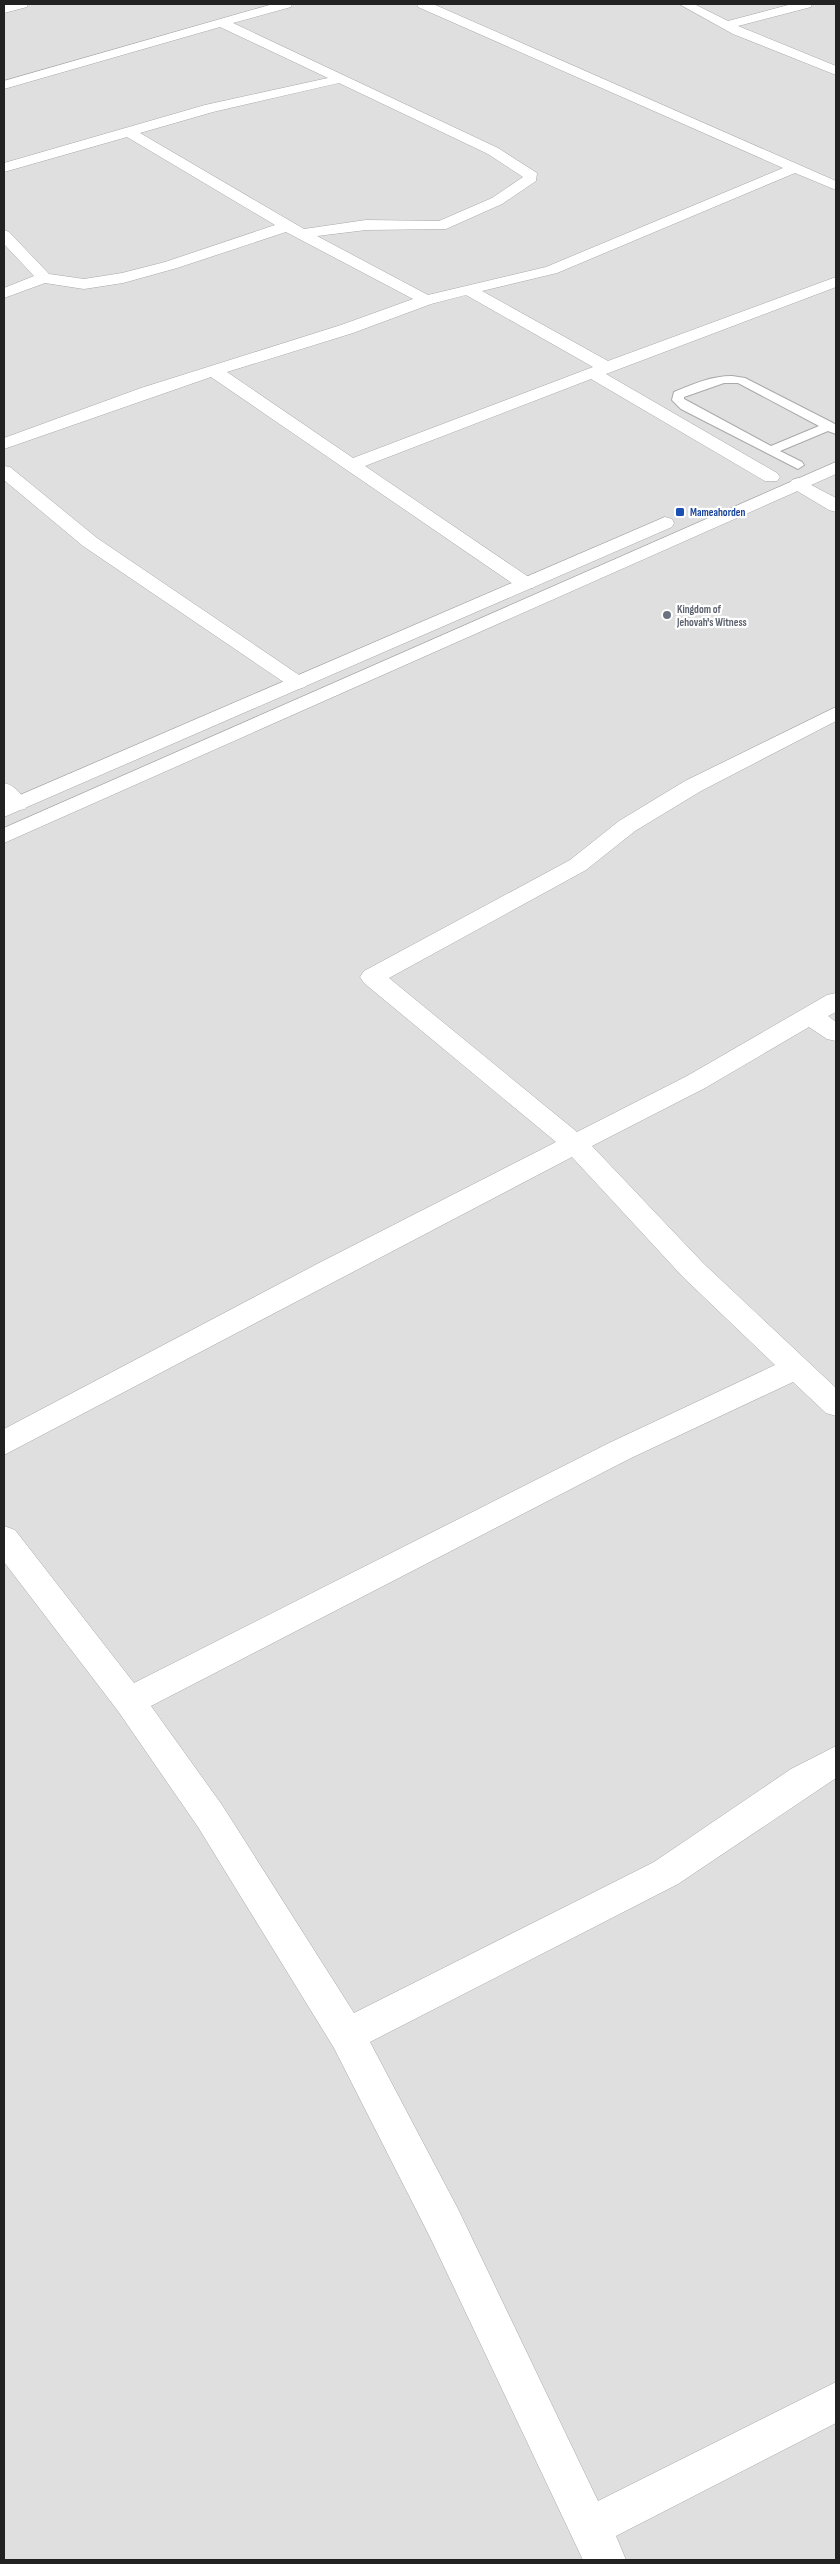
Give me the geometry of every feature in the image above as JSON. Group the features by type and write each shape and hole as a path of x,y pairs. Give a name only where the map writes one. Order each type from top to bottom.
{"street":[{"path":"4,8 22,4"},
{"path":"4,85 286,4"},
{"path":"423,4 836,186"},
{"path":"685,4 727,25 836,71"},
{"path":"727,25 806,4"},
{"path":"4,293 44,278 84,284 144,274 294,230 366,225 441,226 464,218 497,201 523,186 532,178 530,173 493,151 222,23"},
{"path":"4,168 210,108 317,86 339,79"},
{"path":"129,132 294,230 426,300"},
{"path":"4,444 147,392 215,372 426,300 551,270 793,168"},
{"path":"4,235 44,278"},
{"path":"352,465 722,323 836,282"},
{"path":"468,290 771,477"},
{"path":"215,372 526,584"},
{"path":"4,836 798,474 836,449"},
{"path":"8,801 298,683 771,477 836,468"},
{"path":"4,470 90,542 298,683"},
{"path":"798,474 836,506"},
{"path":"836,713 693,786 627,826 578,865 372,977 574,1144 693,1270 836,1405"},
{"path":"4,1443 327,1271 696,1082 836,1001"},
{"path":"811,1017 836,1033"},
{"path":"129,1701 619,1451 796,1368"},
{"path":"4,1542 129,1701 210,1816 347,2035 444,2223 598,2544 836,2402"},
{"path":"347,2035 666,1872 803,1780 836,1761"}],"lane":[{"path":"798,474 770,451 685,406 678,400 678,395 715,380 727,378 741,380 832,428"},
{"path":"770,451 832,428"}],"shaded area":[{"path":"4,4 836,4 836,2560 4,2560"}],"place":[{"name":"Mameahorden","path":"680,512"},
{"name":"Kingdom of Jehovah's Witness","path":"667,615"}]}
